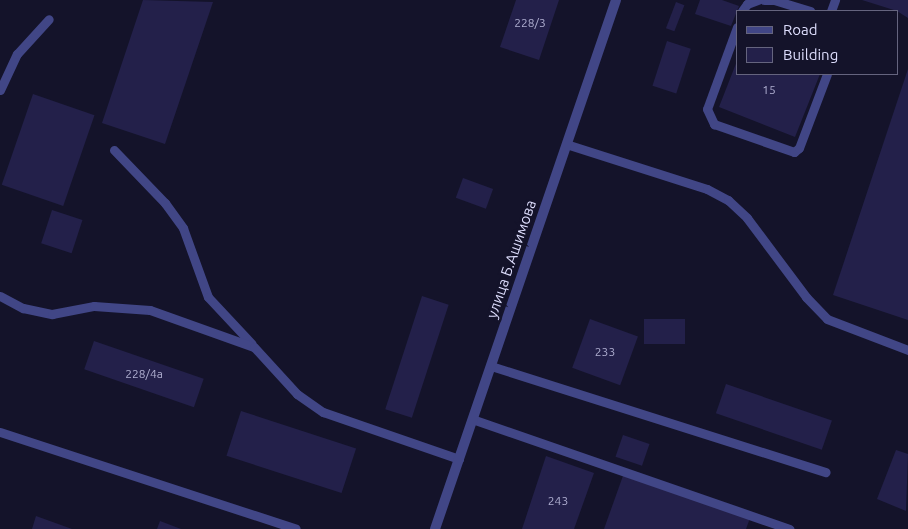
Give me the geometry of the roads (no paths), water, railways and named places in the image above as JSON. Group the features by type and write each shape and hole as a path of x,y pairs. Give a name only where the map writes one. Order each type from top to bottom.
{"street":[{"name":"улица Б.Ашимова","path":"435,529 616,0"}],"lane":[{"path":"743,10 747,4 758,0"},
{"path":"764,0 774,0 807,10"},
{"path":"0,90 17,54 50,19"},
{"path":"736,29 707,109 714,124 794,152 799,148 827,75"},
{"path":"566,144 707,189 728,200 747,218 806,296 828,319 908,350"},
{"path":"114,150 166,204 183,228 208,297 297,394 323,412 459,459"},
{"path":"0,296 23,308 52,314 94,306 150,310 254,346"},
{"path":"491,366 826,472"},
{"path":"472,419 789,529"},
{"path":"0,432 296,529"}]}
